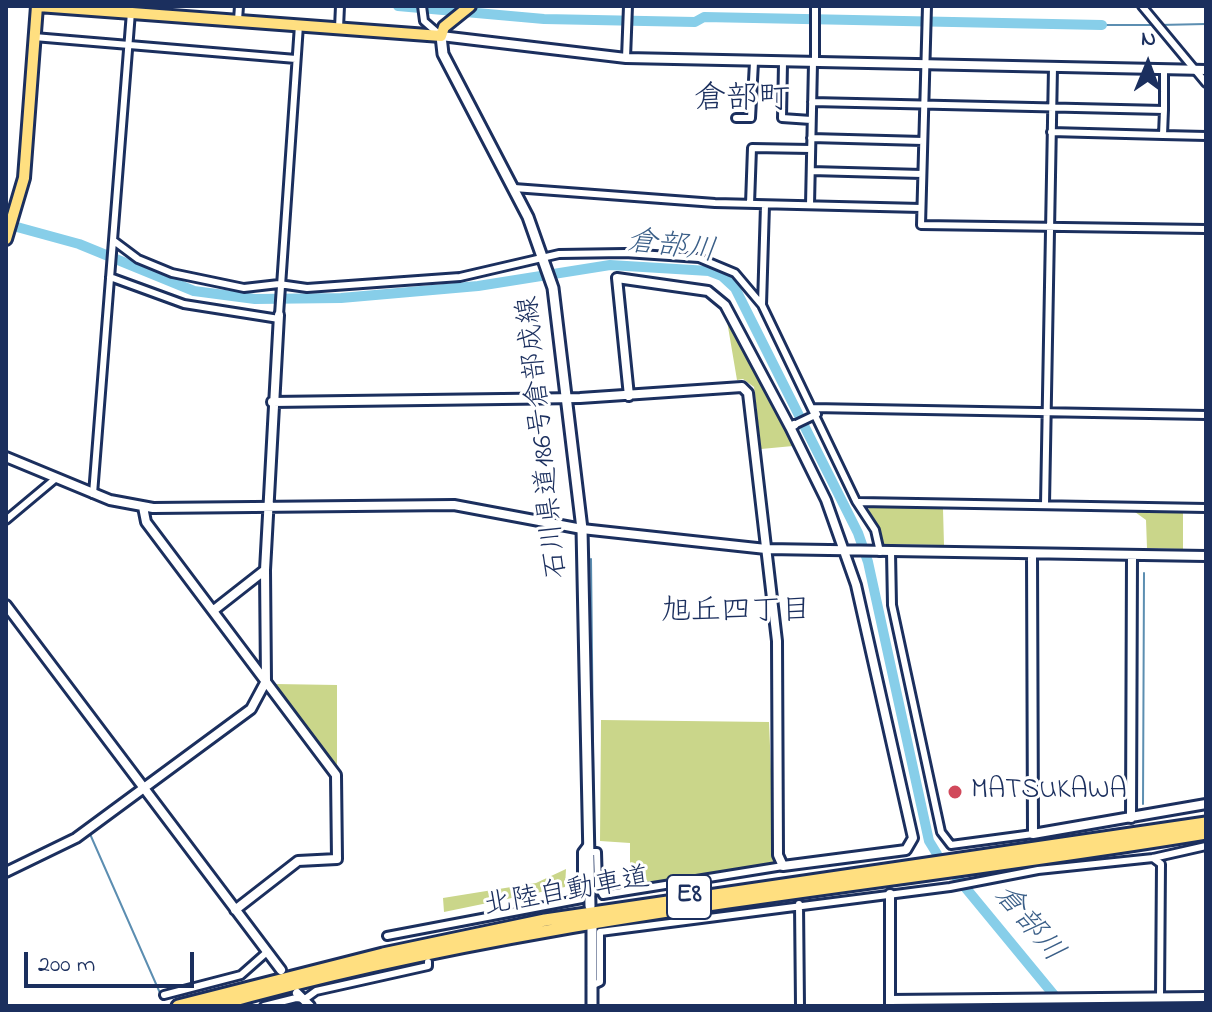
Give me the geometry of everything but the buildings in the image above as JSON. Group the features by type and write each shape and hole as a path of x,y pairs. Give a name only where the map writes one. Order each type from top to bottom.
{"highway":[{"name":"北陸自動車道","path":"178,1006 383,954 545,920 1206,823"},
{"name":"北陸自動車道","path":"213,1006 398,960 608,919 1206,833"}],"main road":[{"path":"6,238 27,151 38,6 441,36 451,21 470,6"},
{"name":"石川県道186号倉部成線","path":"441,36 443,54 545,257 553,288 582,529 590,906"},
{"path":"592,928 592,1006"}],"street":[{"path":"238,20 239,6"},
{"path":"339,28 340,6"},
{"path":"422,6 429,27 441,36 626,58 1206,70"},
{"path":"810,205 815,6"},
{"path":"927,6 921,225 1206,229"},
{"path":"1142,6 1206,83"},
{"path":"626,58 628,10"},
{"path":"93,494 131,12"},
{"path":"7,868 76,838 144,789 251,709 266,681 266,507 299,25"},
{"path":"34,37 296,59"},
{"path":"736,118 751,118 754,62"},
{"path":"783,63 782,118 811,120"},
{"path":"1045,504 1053,67"},
{"path":"1163,135 1164,69"},
{"path":"812,102 1164,110"},
{"path":"1051,132 1206,136"},
{"path":"811,138 923,141"},
{"path":"750,204 752,148 811,149"},
{"path":"811,171 922,174"},
{"path":"512,188 765,205 921,208"},
{"path":"762,305 765,205"},
{"path":"114,242 138,259 191,278 244,288 307,288 460,277 545,257 625,253 699,258 735,273 762,305 875,530 877,551"},
{"path":"111,274 184,304 279,317"},
{"path":"387,936 421,933 582,899 582,852 588,848 597,852 598,886 603,895 906,850 913,838 856,585 826,500 792,426 725,305 708,291 617,278 629,396"},
{"path":"272,402 629,396 742,387 748,393 777,641 778,855 783,866"},
{"path":"792,426 814,413 1206,415"},
{"path":"6,457 93,494 143,507 177,510 454,505 582,529 766,549 1206,556"},
{"path":"6,520 55,479"},
{"path":"859,502 1206,508"},
{"path":"143,507 146,522 336,775 337,859 298,861 235,910"},
{"path":"891,552 892,605 941,832 951,845 1097,827 1206,804"},
{"path":"1032,554 1033,834"},
{"path":"1131,818 1132,556"},
{"path":"214,610 265,570"},
{"path":"6,605 281,970"},
{"path":"591,986 600,982 600,932 724,911 799,904 890,890 974,884 1098,858 1153,858 1206,846"},
{"path":"1153,858 1161,864 1160,997"},
{"path":"717,878 719,886"},
{"path":"890,890 890,1003 1206,997"},
{"path":"799,904 800,1006"},
{"path":"164,995 241,975 267,952"},
{"path":"264,1006 304,999 316,991 428,966 428,962"}],"green space":[{"path":"725,309 793,446 761,449 754,387 743,379 737,380"},
{"path":"868,507 943,509 944,545 882,544"},
{"path":"1135,512 1183,512 1183,549 1147,548 1146,520"},
{"path":"275,684 337,685 337,768"},
{"path":"601,720 769,722 775,866 630,888 630,843 600,841"},
{"path":"566,869 565,887 444,912 443,898 536,883"}],"waterway":[{"path":"398,6 544,19 695,22 704,17 1102,25"},
{"path":"1159,25 1206,24"},
{"path":"1102,25 1153,25"},
{"name":"倉部川","path":"6,224 79,244 194,291 255,299 341,298 478,286 610,265 709,271 722,276 735,288 858,533 868,562 929,841 937,854"},
{"path":"591,559 594,847"},
{"path":"1143,804 1144,573"},
{"path":"90,834 160,993"},
{"path":"795,860 899,846"},
{"name":"倉部川","path":"955,875 1063,1006"}],"place":[{"name":"MATSUKAWA","path":"955,792"}],"district":[{"name":"倉部町","path":"742,102"},
{"name":"旭丘四丁目","path":"736,614"}]}
